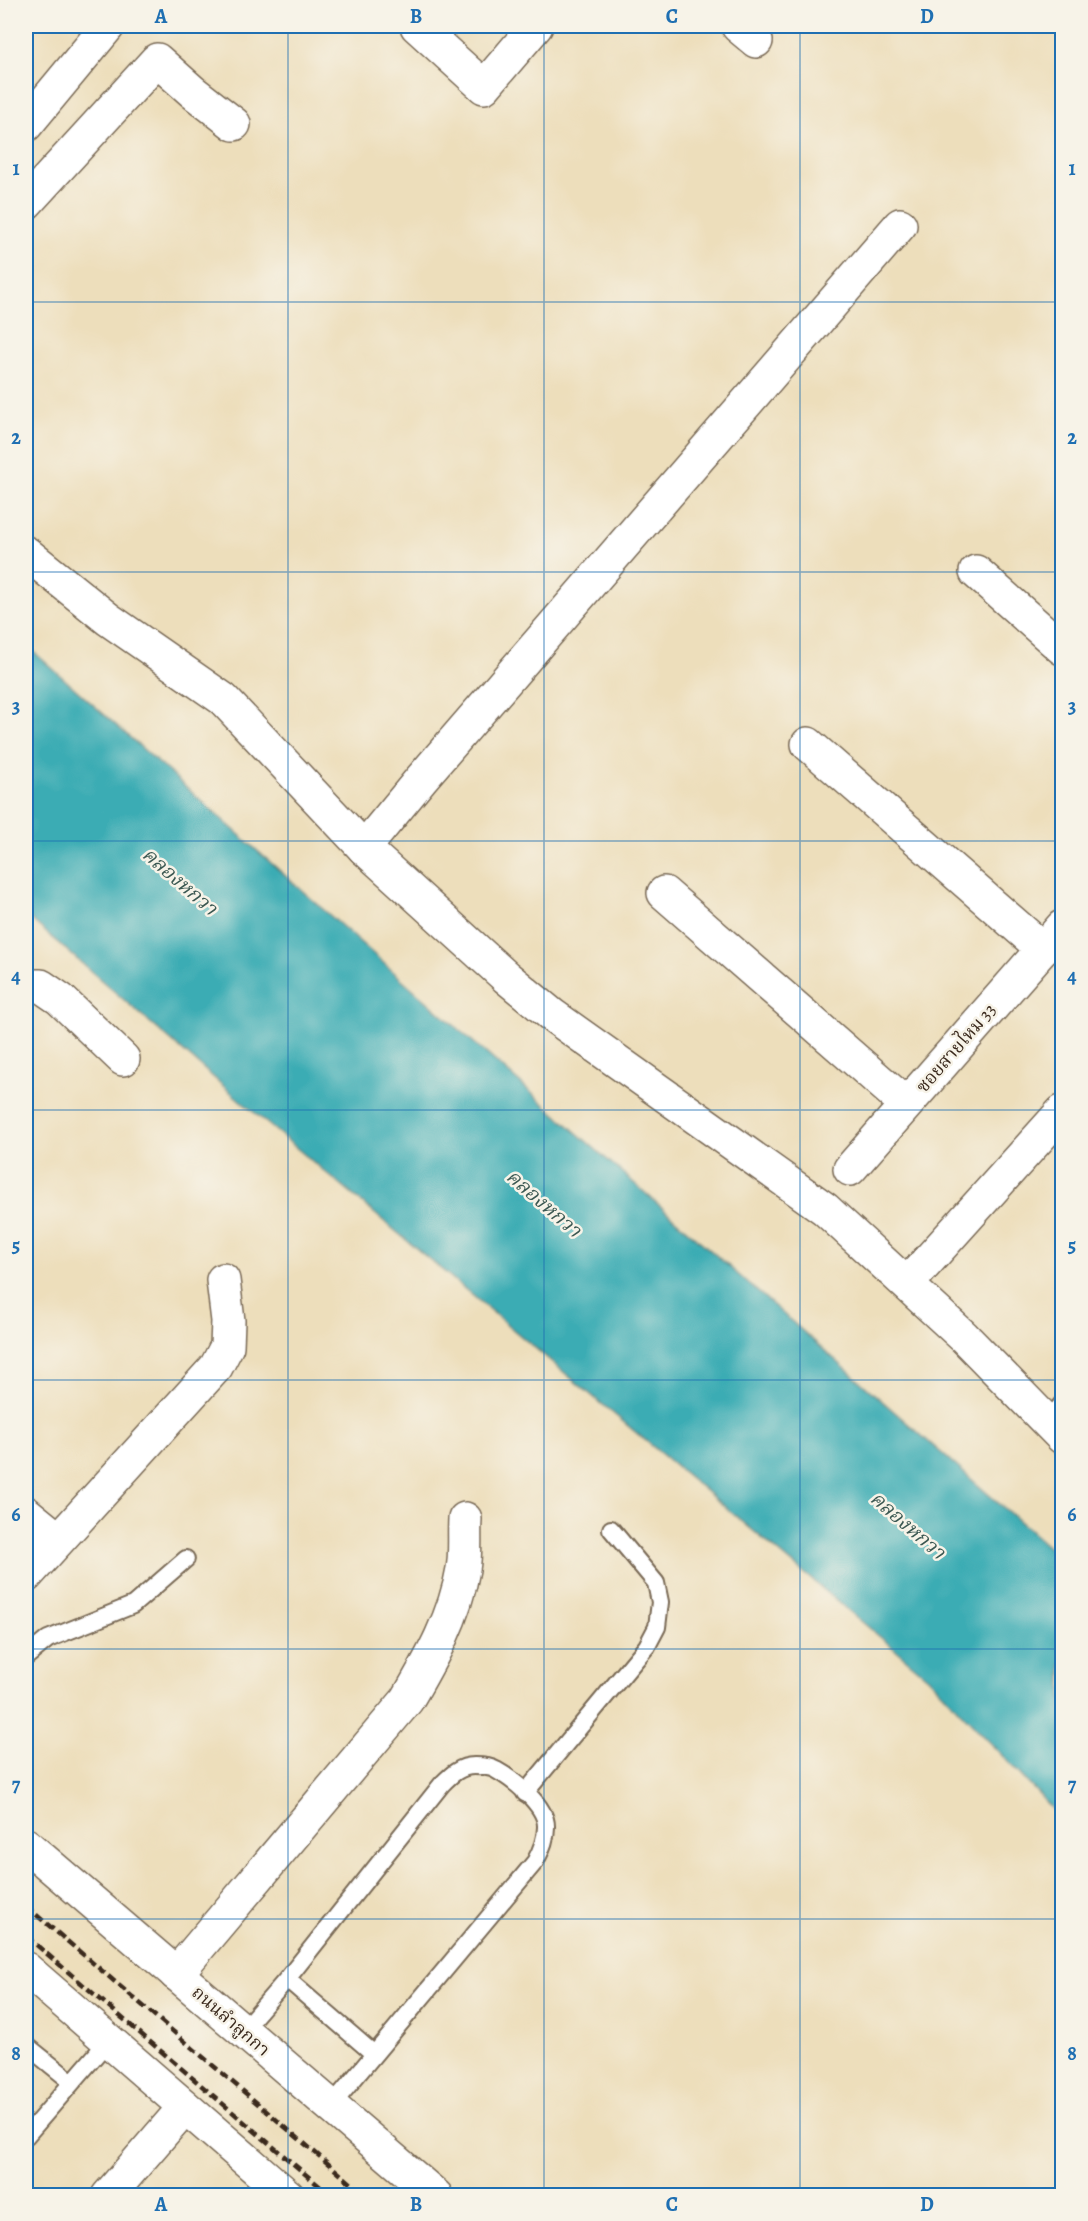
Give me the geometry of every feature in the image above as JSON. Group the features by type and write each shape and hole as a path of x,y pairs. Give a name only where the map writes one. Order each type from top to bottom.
{"street":[{"path":"26,125 108,26"},
{"path":"417,26 484,87 536,26"},
{"path":"26,203 157,60 234,124"},
{"path":"364,848 900,225"},
{"path":"26,553 108,619 223,699 364,848 506,977 552,1015 825,1209 1057,1421"},
{"path":"976,572 1062,648"},
{"path":"808,744 1053,938"},
{"path":"664,893 906,1104"},
{"name":"ซอยสายไหม 33","path":"850,1169 1053,938"},
{"path":"26,986 41,986 60,999 123,1059"},
{"path":"907,1284 1062,1113"},
{"path":"26,1576 216,1367 227,1346 228,1321 223,1280"},
{"path":"26,1513 58,1539"},
{"path":"176,1974 407,1700 433,1655 455,1606 464,1568 465,1519"},
{"name":"ถนนลำลูกกา","path":"26,1845 436,2196"},
{"path":"26,1969 288,2196"},
{"path":"108,2196 185,2107"}],"lane":[{"path":"525,1792 647,1646 657,1627 660,1602 656,1583 611,1529"},
{"path":"26,1657 48,1639 133,1605 186,1559"},
{"path":"242,2031 442,1784 455,1771 472,1766 494,1768 525,1792 542,1808 547,1826 543,1847 536,1862 331,2106"},
{"path":"286,1979 374,2054"},
{"path":"26,2136 108,2041"},
{"path":"26,2045 72,2082"}],"water":[{"name":"คลองหกวา","path":"26,645 397,975 1062,1559 1062,1819 929,1678 250,1109 26,915"}],"railway":[{"path":"26,1906 366,2196"},
{"path":"26,1936 331,2196"}]}
